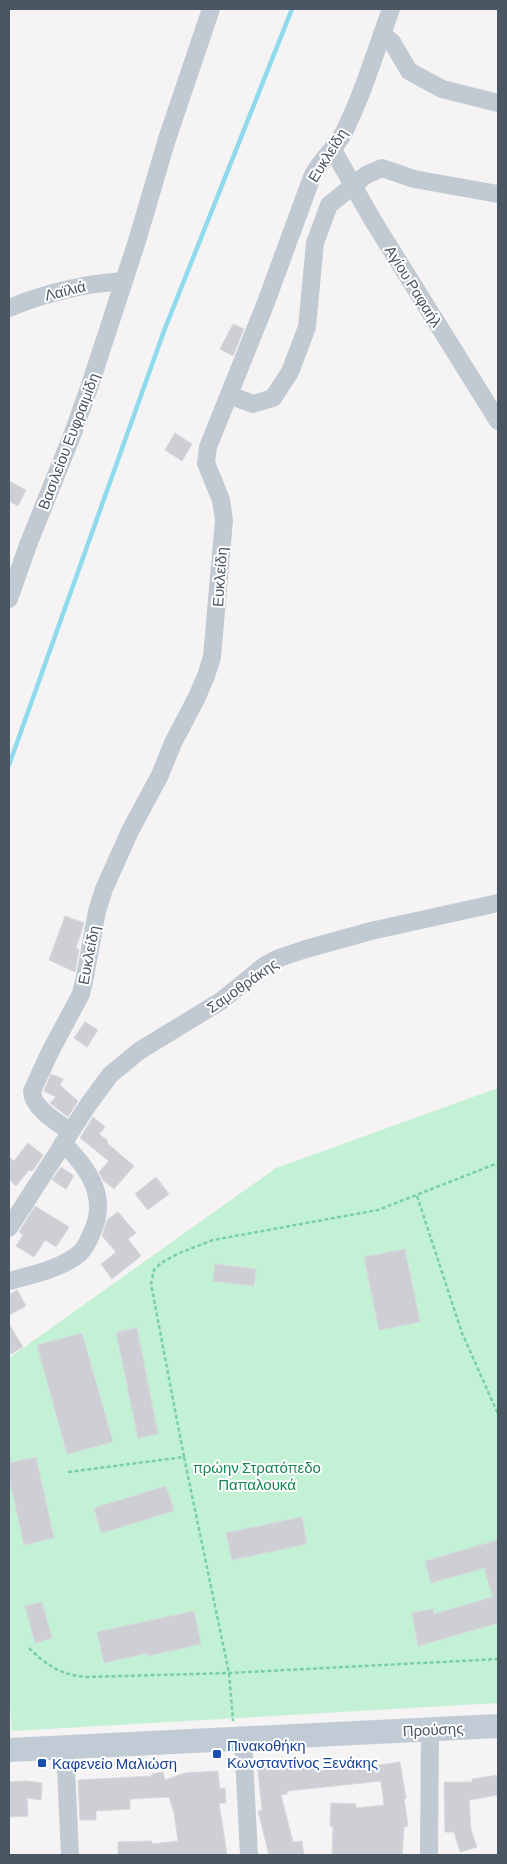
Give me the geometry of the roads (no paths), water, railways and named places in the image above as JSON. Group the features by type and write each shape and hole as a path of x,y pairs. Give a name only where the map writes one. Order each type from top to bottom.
{"main road":[{"name":"Προύσης","path":"9,1750 498,1726"}],"street":[{"name":"Βασιλείου Ευφραιμίδη","path":"9,598 28,545 74,433 137,241 166,139 211,9"},
{"name":"Ευκλείδη","path":"66,1137 41,1109 33,1098 32,1091 80,994 97,911 104,889 130,831 160,775 173,743 199,692 209,667 213,648 224,520 221,500 205,459 208,447 282,261 312,176 322,159 333,150 352,114 392,9"},
{"path":"382,34 392,42 409,71 442,89 498,103"},
{"name":"Αγίου Ραφαήλ","path":"333,150 353,186 498,421"},
{"path":"229,395 253,404 273,398 290,372 307,327 315,243 328,205 366,175 382,168 414,179 498,194"},
{"name":"Λαϊλιά","path":"9,308 36,297 92,284 123,281"},
{"name":"Σαμοθράκης","path":"66,1137 99,1088 116,1069 139,1051 214,1006 259,970 279,958 371,931 498,903"},
{"path":"9,1228 66,1137 96,1191 99,1208 93,1230 85,1246 70,1260 47,1270 9,1280"},
{"path":"429,1855 430,1729"},
{"path":"239,1739 249,1855"},
{"path":"65,1748 70,1855"}],"waterway":[{"path":"9,765 164,331 292,9"}],"place":[{"name":"Πινακοθήκη Κωνσταντίνος Ξενάκης","path":"217,1754"},
{"name":"Καφενείο Μαλιώση","path":"42,1763"}],"park label":[{"name":"πρώην Στρατόπεδο Παπαλουκά","path":"257,1476"}]}
